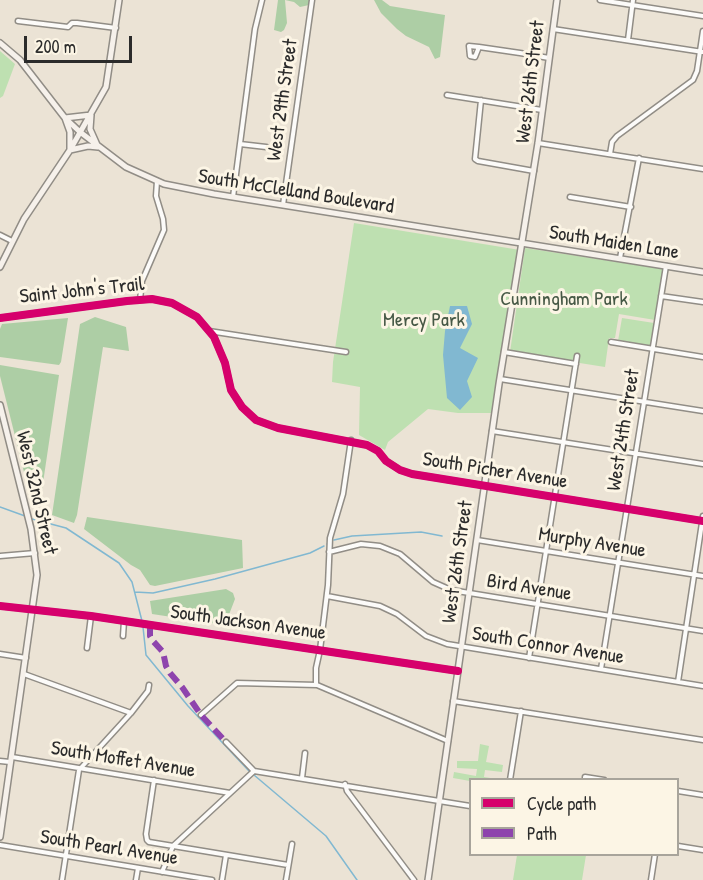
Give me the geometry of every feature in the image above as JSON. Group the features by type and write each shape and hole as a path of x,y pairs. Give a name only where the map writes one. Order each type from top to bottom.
{"main road":[{"path":"0,267 12,241 70,150 106,87 119,0"},
{"name":"West 26th Street","path":"428,880 492,431 534,171 556,0"},
{"name":"South McClelland Boulevard","path":"0,44 20,60 65,118 80,132 126,167 157,181 176,187 233,197 521,243"},
{"path":"70,150 70,132 65,118 91,115"},
{"path":"70,150 88,146 98,147 90,129 91,115"},
{"name":"South Maiden Lane","path":"521,243 703,272"},
{"name":"West 32nd Street","path":"0,405 36,553 37,584 0,837"}],"street":[{"path":"233,197 255,29 262,0"},
{"name":"West 29th Street","path":"283,205 312,0"},
{"path":"600,0 632,3 703,16"},
{"path":"628,40 632,3"},
{"path":"18,21 68,27 72,23 77,23 116,28"},
{"path":"552,29 701,52"},
{"path":"610,154 612,142 617,136 691,82 696,75 703,31"},
{"path":"479,47 549,58"},
{"path":"447,95 542,110"},
{"path":"481,100 474,159 534,171"},
{"path":"538,143 703,169"},
{"path":"240,144 266,147"},
{"path":"620,258 639,158"},
{"path":"140,300 142,279 164,230 156,196 157,181"},
{"path":"570,197 631,207"},
{"path":"0,235 12,241"},
{"name":"West 24th Street","path":"601,669 666,266"},
{"path":"661,296 703,302"},
{"name":"South Picher Avenue","path":"0,318 159,299 172,303 197,317 214,337 225,363 231,390 242,407 256,420 278,428 351,440 367,445 378,451 400,470 412,474 703,521"},
{"path":"209,331 346,352"},
{"path":"611,342 703,357"},
{"path":"504,352 576,364"},
{"path":"529,658 578,356"},
{"path":"500,379 703,411"},
{"path":"492,431 703,464"},
{"path":"316,685 315,673 327,596 332,527 343,494 351,440"},
{"path":"678,682 703,516"},
{"name":"Murphy Avenue","path":"477,540 703,576"},
{"name":"Bird Avenue","path":"329,552 361,544 385,547 400,554 436,584 469,594 703,631"},
{"path":"0,556 36,553"},
{"name":"South Connor Avenue","path":"327,596 380,606 397,614 429,638 461,647 703,686"},
{"name":"South Jackson Avenue","path":"0,606 91,616 458,671"},
{"path":"87,648 91,616"},
{"path":"123,636 124,621"},
{"path":"0,654 26,658"},
{"path":"24,674 130,713"},
{"path":"201,716 237,683 316,685 448,741"},
{"path":"62,880 81,768 130,713 148,691 149,685"},
{"path":"453,701 703,740"},
{"path":"510,778 521,711"},
{"path":"226,742 254,771 469,806"},
{"path":"302,778 305,753"},
{"name":"South Moffet Avenue","path":"0,761 11,760 81,768 230,793"},
{"path":"162,872 173,846 254,771"},
{"path":"154,780 146,837 149,842 288,865"},
{"path":"345,784 347,791 414,880"},
{"path":"679,791 703,795"},
{"path":"286,880 292,844"},
{"name":"South Pearl Avenue","path":"0,845 211,880"},
{"path":"679,846 703,850"},
{"path":"222,880 226,855"},
{"path":"651,880 655,856"},
{"path":"136,880 138,868"}],"green space":[{"path":"278,0 285,0 287,23 281,32 274,30"},
{"path":"285,0 310,0 309,5 300,7 294,2"},
{"path":"374,0 382,0 390,6 445,15 440,57 435,59 429,47 397,29 381,13"},
{"path":"0,51 15,64 3,96 0,98"},
{"name":"Mercy Park","path":"354,223 520,250 495,413 458,413 428,409 388,442 385,450 359,435 360,387 332,382"},
{"name":"Cunningham Park","path":"525,248 663,269 655,320 619,314 615,338 609,338 605,367 510,352"},
{"path":"95,317 126,327 129,351 103,347 74,523 52,515 80,324"},
{"path":"68,318 59,365 0,357 2,324"},
{"path":"622,318 654,323 650,346 618,341"},
{"path":"0,365 59,375 40,503 37,504 29,492 0,376"},
{"path":"87,517 242,540 243,568 155,586 150,585 140,570 84,529"},
{"path":"226,589 233,593 235,599 225,625 152,614 150,601"},
{"path":"480,744 489,746 486,762 503,765 502,772 485,770 484,777 490,778 469,778 469,781 453,778 454,772 476,776 477,769 457,768 457,761 478,761"},
{"path":"517,856 586,856 582,880 513,880"}],"water":[{"path":"450,306 467,306 472,324 460,348 478,358 467,381 472,397 460,410 447,398 443,355"}],"waterway":[{"path":"0,507 25,516"},
{"path":"32,519 66,528 119,563 132,582 142,621"},
{"path":"334,540 352,536 421,532 442,536"},
{"path":"135,592 153,593 215,579 310,553 324,546"},
{"path":"143,627 146,655 188,706 249,771"},
{"path":"254,775 326,836 357,880"}],"marked path":[{"path":"150,625 150,636 163,652 170,673 201,715 226,742"}],"cycle path":[{"name":"Saint John's Trail","path":"0,318 127,301 152,299 172,303 197,317 214,337 225,363 231,390 242,407 256,420 278,428 367,445 378,451 386,461 412,474 703,521"},
{"path":"0,606 91,616 458,671"}]}
